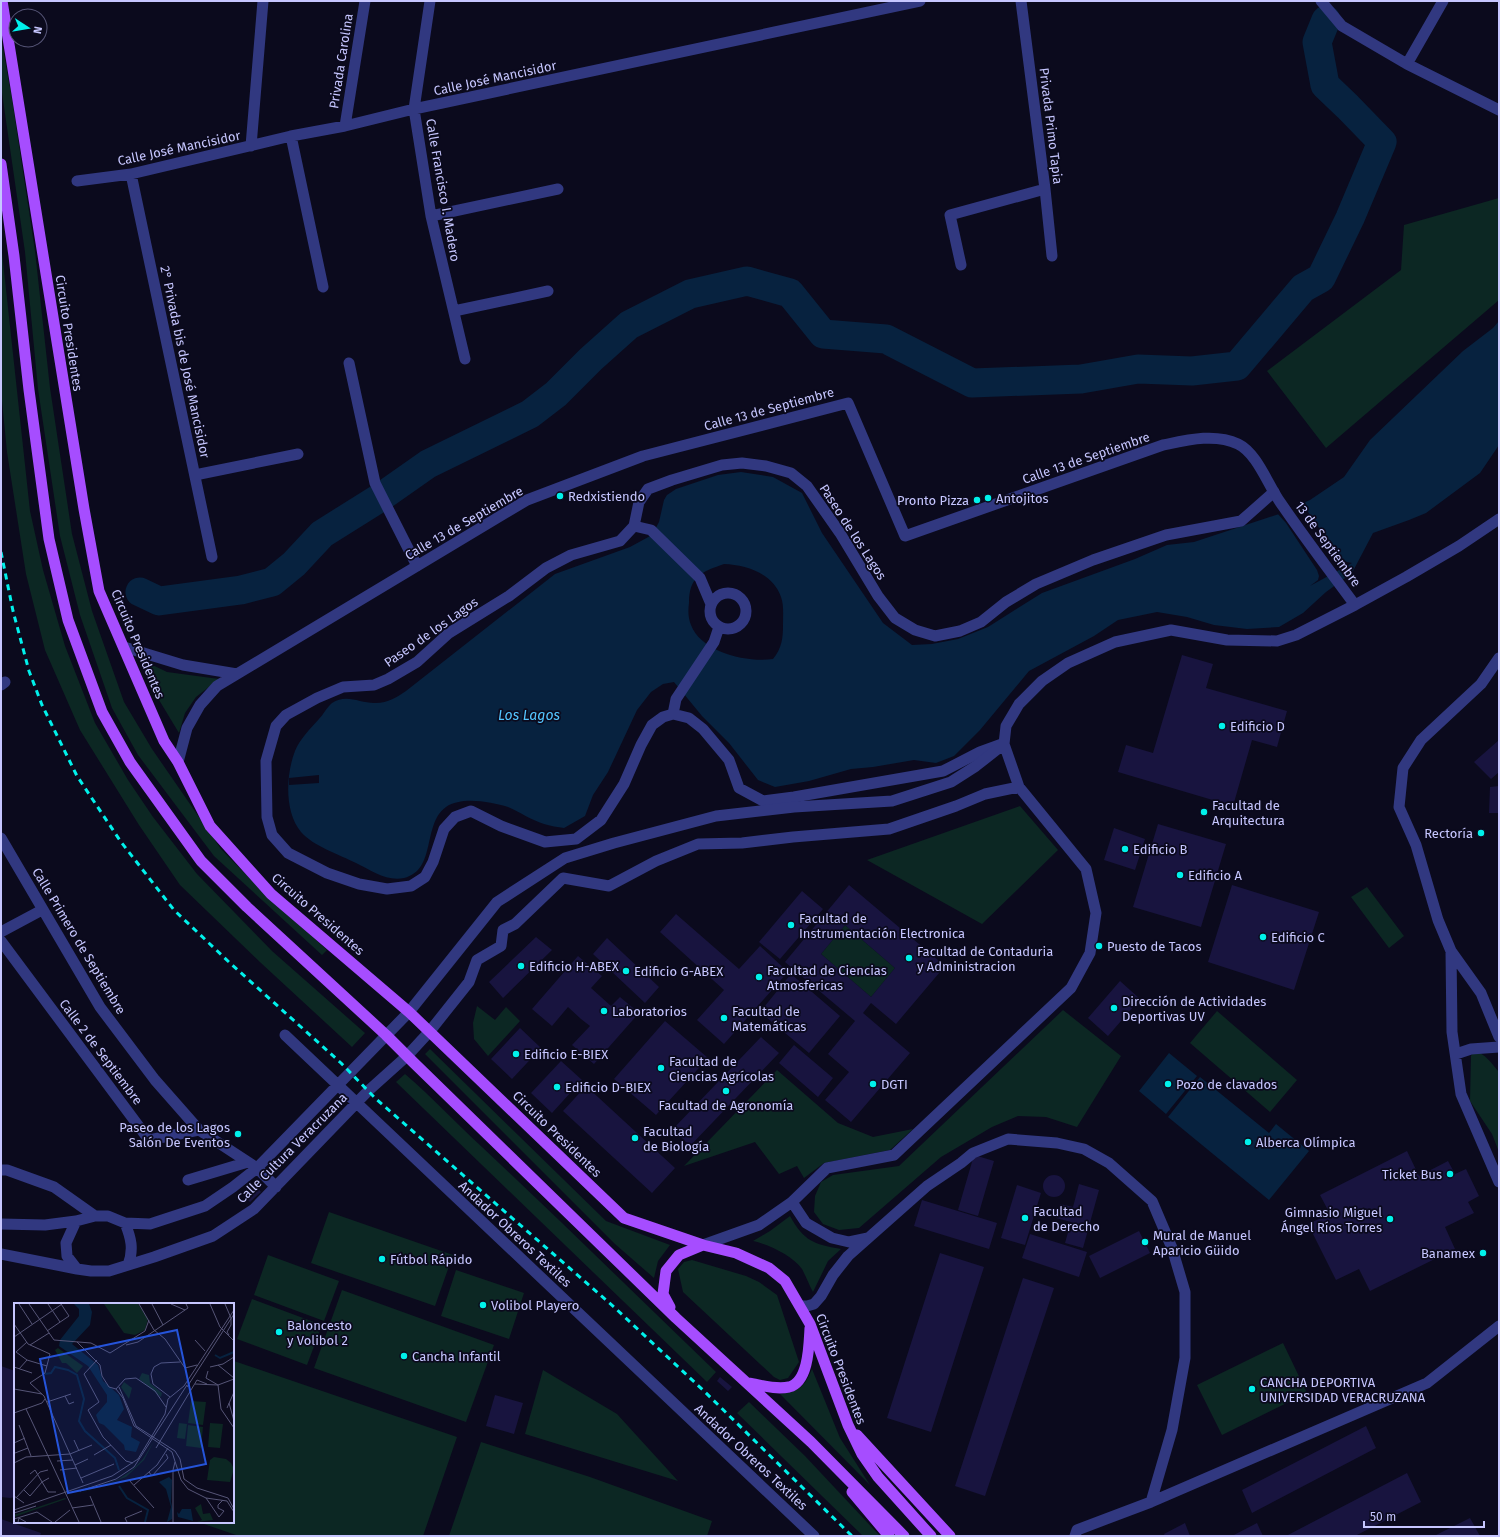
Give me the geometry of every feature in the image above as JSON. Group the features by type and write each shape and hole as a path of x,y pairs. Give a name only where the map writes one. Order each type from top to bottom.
{"main road":[{"name":"Circuito Presidentes","path":"2,1 82,501 99,591 164,741 178,762 210,826 271,894 430,1031 624,1218 703,1245 736,1253 769,1268 785,1281 801,1306 810,1324 848,1426 862,1454 878,1478 931,1536"},
{"path":"1,164 14,256 29,390 49,539 68,620 102,712 130,762 201,861 247,907 386,1035 676,1318 811,1442 904,1536"},
{"path":"676,1318 663,1294 666,1271 679,1255 703,1245"},
{"path":"748,1383 774,1387 790,1387 801,1378 807,1361 810,1324"},
{"path":"848,1426 950,1536"},
{"path":"811,1442 889,1536"}],"street":[{"path":"250,146 263,1"},
{"name":"Privada Carolina","path":"345,126 365,1"},
{"name":"Calle Francisco I. Madero","path":"430,1 414,109 431,216 465,359"},
{"name":"Calle José Mancisidor","path":"77,181 131,174 291,136 345,126 414,109 920,1"},
{"name":"Privada Primo Tapia","path":"1021,1 1046,188 1052,256"},
{"path":"1321,1 1342,26 1407,64 1499,110"},
{"path":"1407,64 1443,1"},
{"path":"291,136 323,287"},
{"name":"2° Privada bis de José Mancisidor","path":"131,174 212,557"},
{"path":"961,265 950,215 1046,188"},
{"path":"431,216 558,189"},
{"path":"454,311 548,291"},
{"path":"349,363 375,483 417,566"},
{"name":"Calle 13 de Septiembre","path":"178,762 187,728 200,705 217,686 527,500 643,456 848,403 905,536 1163,445 1195,439 1225,439 1239,444 1252,456 1276,496"},
{"path":"195,475 298,454"},
{"name":"Paseo de los Lagos","path":"673,714 663,717 652,725 641,745 624,784 601,820 576,839 545,842 502,826 471,811 455,817 444,829 428,872 425,877 411,886 387,889 359,884 327,873 288,853 272,835 267,817 266,761 276,726 286,715 317,698 343,687 374,685 388,679 417,662 449,633 509,596 546,568 571,555 620,541 634,526 639,502 648,489 672,480 722,465 742,463 766,466 790,473 807,486 840,533 878,596 895,618 915,630 935,636 960,631 981,622 1006,602 1036,584 1093,560 1166,534 1241,521 1276,496"},
{"name":"13 de Septiembre","path":"1276,496 1354,605"},
{"path":"703,1245 760,1225 792,1202 827,1168 894,1155 1071,988 1090,953 1096,913 1086,869 1019,787 1004,744 1006,726 1019,704 1042,682 1068,663 1115,642 1171,630 1226,640 1277,641 1296,635 1354,605 1459,546 1499,519"},
{"path":"634,526 651,530 700,578 711,604 710,609 712,620 719,627 731,629 742,622 746,611 742,600 731,594 719,595 711,604"},
{"path":"719,627 712,645 676,698 673,714 689,718 703,729 729,760 738,788 763,801 943,772 980,752 1004,744"},
{"path":"124,647 183,665 237,674"},
{"path":"1499,658 1481,684 1421,740 1403,768 1399,807 1416,845 1438,920 1451,951 1481,993 1499,1036"},
{"name":"Calle Cultura Veracruzana","path":"1,1224 45,1225 76,1221 95,1216 108,1216 125,1223 150,1224 205,1206 233,1187 252,1165 338,1085 409,1012 497,902 565,858 614,843 716,816 794,807 892,801 950,782 976,766 1004,744"},
{"name":"Calle Cultura Veracruzana","path":"1,1254 77,1269 91,1271 109,1270 154,1257 213,1236 254,1209 356,1103 407,1056 430,1031 470,982 477,960 501,946 503,930 515,924 563,878 609,886 656,861 698,844 742,843 889,829 956,806 985,794 1019,787"},
{"name":"Calle Primero de Septiembre","path":"1,838 100,1007 156,1080 199,1130 252,1165 276,1187"},
{"path":"1,932 42,910"},
{"name":"Calle 2 de Septiembre","path":"1,941 149,1140 199,1130"},
{"path":"1451,951 1452,1032 1461,1094 1499,1182"},
{"name":"Andador Obreros Textiles","path":"285,1035 814,1536"},
{"path":"1456,1054 1471,1049 1499,1047"},
{"path":"801,1306 814,1304 821,1296 833,1275 848,1256 927,1186 973,1153 1008,1139 1057,1143 1084,1148 1109,1164 1152,1201 1172,1248 1185,1292 1184,1358 1172,1430 1151,1502"},
{"path":"188,1180 252,1165"},
{"path":"1,1170 7,1170 54,1188 95,1216"},
{"path":"792,1202 806,1223 832,1238 849,1242 869,1238"},
{"path":"76,1221 66,1243 67,1256 77,1269"},
{"path":"125,1223 130,1236 132,1255 128,1265"},
{"path":"1075,1536 1077,1530 1151,1502 1426,1383 1499,1326"}],"green space":[{"path":"1,38 12,99 35,251 50,388 72,534 92,611 124,702 152,749 221,849 265,894 327,950 322,955 214,856 138,755 112,708 80,615 60,536 38,389 25,252 1,86"},
{"path":"1499,198 1499,300 1326,448 1267,371 1401,270 1404,225"},
{"path":"1,243 30,511 43,570 65,646 95,723 128,780 153,817 197,874 272,951 365,1033 352,1047 261,963 180,885 139,825 80,730 45,650 26,574 7,452 1,391"},
{"path":"140,659 167,672 219,679 196,697 185,713 179,733 156,695"},
{"path":"1020,806 1058,850 982,924 867,860"},
{"path":"1367,887 1404,936 1389,948 1351,897"},
{"path":"845,925 895,968 871,997 821,954"},
{"path":"477,1006 495,1020 506,1007 520,1021 488,1056 474,1039 473,1023"},
{"path":"1063,1010 1121,1056 1077,1127 1046,1117 1018,1116 992,1127 941,1157 859,1228 839,1230 823,1224 814,1212 815,1196 821,1182 833,1175 899,1166"},
{"path":"1217,1011 1297,1080 1270,1112 1190,1043"},
{"path":"430,1049 606,1221 670,1245 658,1261 654,1278 615,1244 425,1054"},
{"path":"1473,1052 1477,1052 1484,1056 1499,1072 1499,1152 1492,1134 1470,1101 1471,1056"},
{"path":"777,1070 838,1123 873,1137 913,1129 890,1150 824,1163 804,1178 797,1166 779,1174 755,1142 684,1166"},
{"path":"405,1074 716,1372 707,1382 396,1082"},
{"name":"Fútbol Rápido","path":"329,1212 453,1255 435,1306 311,1263"},
{"path":"790,1216 800,1231 810,1240 816,1243 841,1249 828,1261 813,1292 798,1264 773,1248 753,1241 770,1231"},
{"path":"268,1255 339,1281 324,1321 254,1295"},
{"path":"692,1260 746,1276 759,1282 777,1295 799,1362 788,1378 780,1380 774,1377 683,1292 678,1269 684,1262"},
{"name":"Volibol Playero","path":"456,1270 524,1293 509,1339 441,1316"},
{"name":"Cancha Infantil","path":"342,1290 494,1345 466,1422 314,1368"},
{"name":"Baloncesto y Volibol 2","path":"252,1299 322,1325 307,1365 237,1339"},
{"name":"CANCHA DEPORTIVA UNIVERSIDAD VERACRUZANA","path":"1283,1343 1307,1393 1222,1435 1197,1385"},
{"path":"234,1361 457,1437 423,1536 239,1536 201,1523 234,1523"},
{"path":"812,1369 840,1438 870,1485 780,1394 797,1390 807,1380"},
{"path":"543,1370 617,1414 678,1481 525,1434"},
{"path":"749,1402 805,1456 880,1536 863,1536 737,1413"},
{"path":"481,1442 590,1477 712,1521 707,1536 449,1536"}],"water":[{"name":"Los Lagos","path":"1499,321 1499,445 1480,473 1426,513 1373,533 1352,573 1326,592 1303,613 1279,627 1247,629 1214,625 1187,617 1157,612 1118,620 1094,636 1029,671 980,730 954,756 936,763 914,760 851,769 809,781 775,787 758,780 729,743 702,716 674,682 663,684 651,692 637,710 608,772 593,795 585,816 564,828 544,824 508,807 493,803 468,801 453,804 446,807 434,824 421,866 414,873 404,878 398,879 385,877 327,850 312,842 295,824 289,804 288,793 288,781 292,760 302,738 332,703 338,700 349,699 370,703 380,703 388,701 406,691 555,574 630,547 652,535 659,522 664,500 667,495 676,489 718,475 741,472 773,477 802,493 822,533 883,623 912,645 932,644 958,639 988,627 1042,593 1135,559 1167,545 1194,542 1279,514 1310,500 1344,477 1370,440 1463,351 1493,328","holes":["724,564 741,566 765,576 772,582 781,597 783,603 782,639 780,647 773,659 751,659 726,654 714,649 704,642 696,634 691,625 688,608 691,587 694,581 709,570"]},
{"name":"Pozo de clavados","path":"1169,1053 1197,1076 1166,1114 1139,1091"},
{"name":"Alberca Olímpica","path":"1200,1077 1269,1133 1276,1124 1309,1151 1269,1200 1168,1117"}],"pier":[{"path":"1303,501 1304,506 1342,561 1352,563 1310,586 1318,580 1319,576 1317,570 1286,523 1277,513"},
{"path":"319,775 319,783 289,785 289,778"}],"building":[{"name":"Edificio D","path":"1182,655 1213,664 1206,688 1287,711 1277,747 1252,740 1233,806 1118,772 1126,745 1153,753"},
{"path":"1499,740 1499,772 1491,779 1474,762"},
{"path":"1499,786 1499,813 1489,813 1490,787"},
{"name":"Edificio A","path":"1158,824 1226,844 1201,927 1133,907"},
{"name":"Edificio B","path":"1114,828 1145,839 1135,870 1104,860"},
{"name":"Facultad de Contaduria y Administracion","path":"849,885 945,966 896,1024 871,1003 863,1013 910,1053 851,1122 825,1100 849,1072 828,1054 855,1021 785,962","holes":["845,925 895,968 871,997 821,954"]},
{"name":"Edificio C","path":"1232,885 1319,912 1294,990 1208,962"},
{"name":"Facultad de Instrumentación Electronica","path":"802,891 823,909 780,959 759,942"},
{"path":"676,914 739,969 760,946 788,972 724,1044 697,1020 724,990 660,932"},
{"name":"Edificio H-ABEX","path":"536,937 552,950 503,998 489,982"},
{"name":"Edificio G-ABEX","path":"607,938 659,987 645,1003 593,954"},
{"name":"Laboratorios","path":"578,956 602,976 591,988 611,1006 620,997 639,1013 594,1064 572,1045 590,1026 568,1007 552,1026 532,1009"},
{"path":"791,974 840,1016 809,1053 760,1012"},
{"name":"Dirección de Actividades Deportivas UV","path":"1120,981 1140,999 1108,1036 1088,1018"},
{"name":"Facultad de Ciencias Agrícolas","path":"665,1021 708,1058 656,1115 614,1079"},
{"name":"Edificio E-BIEX","path":"520,1028 541,1048 512,1079 491,1059"},
{"name":"Facultad de Agronomía","path":"761,1037 779,1053 690,1146 673,1129"},
{"path":"794,1045 833,1078 818,1097 779,1063"},
{"name":"Edificio D-BIEX","path":"561,1061 582,1080 552,1113 531,1093"},
{"path":"586,1086 675,1168 652,1193 563,1111"},
{"name":"Gimnasio Miguel Ángel Ríos Torres","path":"1407,1151 1419,1176 1448,1161 1455,1174 1466,1169 1479,1196 1468,1202 1474,1213 1445,1227 1455,1249 1370,1291 1359,1269 1336,1280 1308,1224 1330,1214 1320,1195"},
{"path":"974,1155 994,1161 978,1216 958,1210"},
{"path":"1054,1175 1062,1178 1065,1186 1062,1194 1054,1197 1046,1194 1043,1186 1046,1178"},
{"path":"254,1184 261,1192 250,1202 242,1194"},
{"path":"1079,1184 1099,1190 1083,1248 1065,1243 1071,1222 1056,1218 1060,1204 1073,1207"},
{"path":"1017,1185 1041,1193 1025,1245 1001,1238"},
{"path":"922,1200 997,1223 989,1249 914,1226"},
{"path":"1139,1231 1150,1253 1100,1278 1089,1256"},
{"path":"1030,1234 1087,1252 1079,1277 1022,1258"},
{"path":"940,1253 984,1267 931,1432 887,1418"},
{"path":"1023,1278 1054,1288 985,1496 955,1486"},
{"path":"1,1366 14,1371 14,1497 1,1497"},
{"path":"720,1377 732,1387 728,1391 717,1381"},
{"path":"495,1395 523,1403 514,1434 486,1426"},
{"path":"1366,1426 1376,1448 1252,1513 1242,1490"},
{"path":"1407,1473 1421,1502 1355,1536 1286,1536"},
{"path":"1470,1518 1480,1536 1434,1536"},
{"path":"1,1519 41,1533 40,1536 1,1536"},
{"path":"1185,1523 1190,1536 1165,1536 1164,1534"},
{"path":"1257,1523 1263,1536 1232,1536"}],"waterway":[{"path":"140,592 159,601 241,590 272,582 294,564 322,534 381,497 428,464 530,414 556,394 591,359 629,325 690,294 747,281 790,293 823,334 886,339 972,383 1081,379 1138,369 1192,371 1237,366 1303,288 1321,278 1350,218 1382,142 1325,85 1317,42 1326,20"}],"railway":[{"path":"1,552 13,611 29,671 42,705 77,776 121,842 174,910 230,963 341,1063 376,1099 614,1307 705,1392 852,1536"}],"place":[{"name":"Redxistiendo","path":"560,496"},
{"name":"Antojitos","path":"988,498"},
{"name":"Pronto Pizza","path":"977,500"},
{"name":"Edificio D","path":"1222,726"},
{"name":"Facultad de Arquitectura","path":"1204,812"},
{"name":"Rectoría","path":"1481,833"},
{"name":"Edificio B","path":"1125,849"},
{"name":"Edificio A","path":"1180,875"},
{"name":"Facultad de Instrumentación Electronica","path":"791,925"},
{"name":"Edificio C","path":"1263,937"},
{"name":"Puesto de Tacos","path":"1099,946"},
{"name":"Facultad de Contaduria y Administracion","path":"909,958"},
{"name":"Edificio H-ABEX","path":"521,966"},
{"name":"Edificio G-ABEX","path":"626,971"},
{"name":"Facultad de Ciencias Atmosfericas","path":"759,977"},
{"name":"Dirección de Actividades Deportivas UV","path":"1114,1008"},
{"name":"Laboratorios","path":"604,1011"},
{"name":"Facultad de Matemáticas","path":"724,1018"},
{"name":"Edificio E-BIEX","path":"516,1054"},
{"name":"Facultad de Ciencias Agrícolas","path":"661,1068"},
{"name":"DGTI","path":"873,1084"},
{"name":"Pozo de clavados","path":"1168,1084"},
{"name":"Edificio D-BIEX","path":"557,1087"},
{"name":"Facultad de Agronomía","path":"726,1091"},
{"name":"Paseo de los Lagos Salón De Eventos","path":"238,1134"},
{"name":"Facultad de Biología","path":"635,1138"},
{"name":"Alberca Olímpica","path":"1248,1142"},
{"name":"Ticket Bus","path":"1450,1174"},
{"name":"Facultad de Derecho","path":"1025,1218"},
{"name":"Gimnasio Miguel Ángel Ríos Torres","path":"1390,1219"},
{"name":"Mural de Manuel Aparicio Güido","path":"1145,1242"},
{"name":"Banamex","path":"1483,1253"},
{"name":"Fútbol Rápido","path":"382,1259"},
{"name":"Volibol Playero","path":"483,1305"},
{"name":"Baloncesto y Volibol 2","path":"279,1332"},
{"name":"Cancha Infantil","path":"404,1356"},
{"name":"CANCHA DEPORTIVA UNIVERSIDAD VERACRUZANA","path":"1252,1389"}]}
